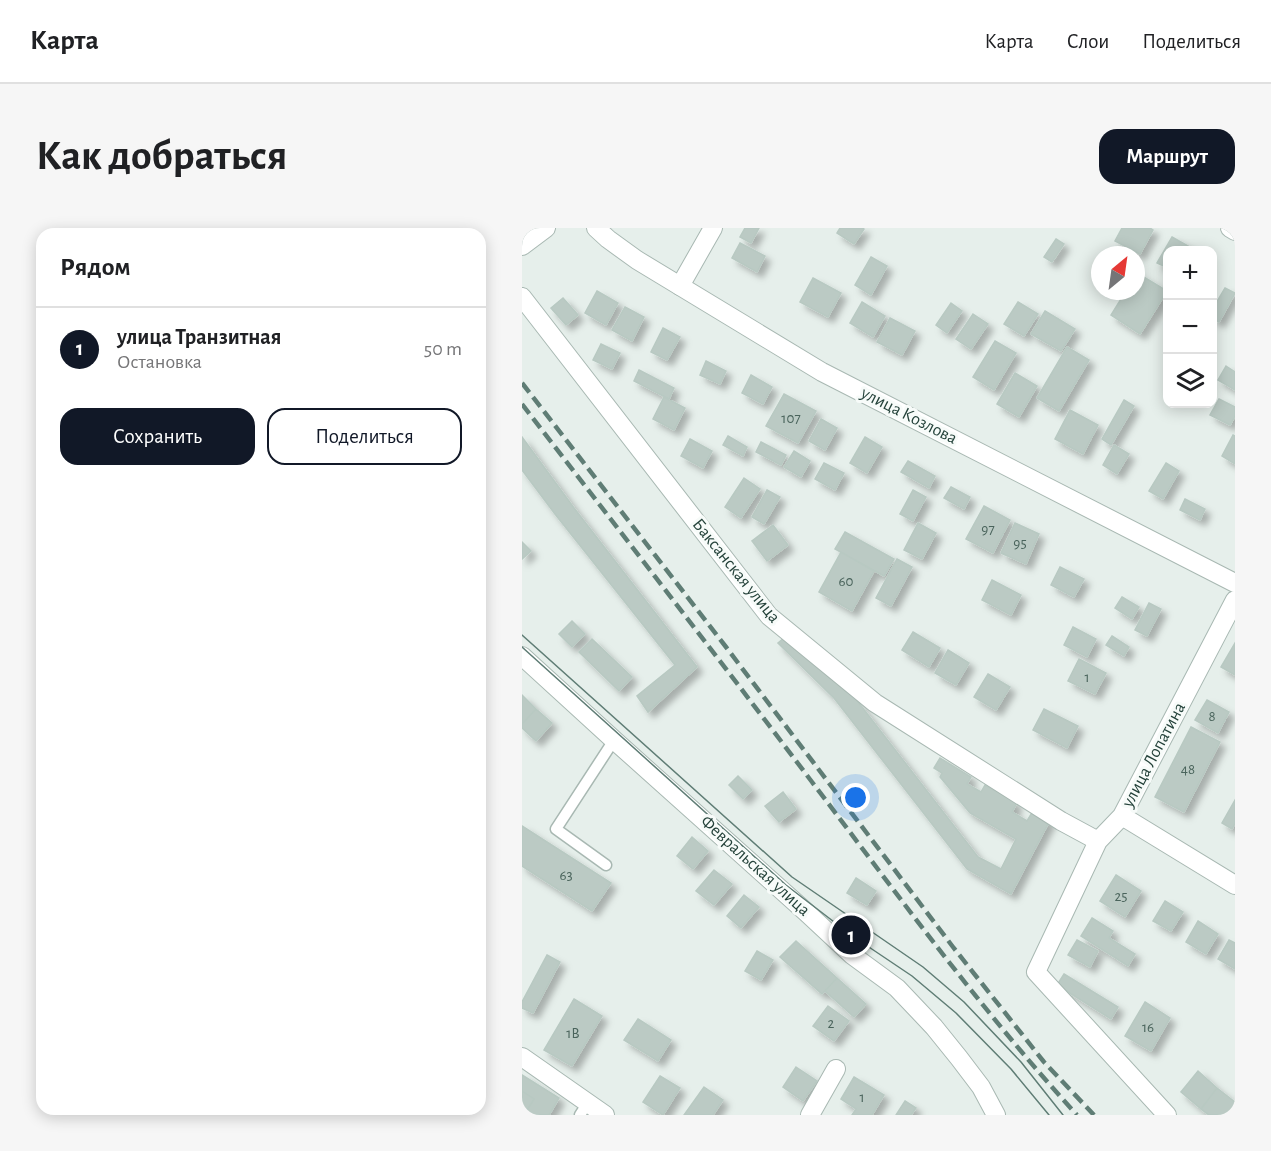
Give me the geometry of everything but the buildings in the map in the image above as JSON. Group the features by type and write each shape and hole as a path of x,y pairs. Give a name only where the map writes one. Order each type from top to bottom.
{"street":[{"path":"522,246 546,228"},
{"name":"улица Козлова","path":"596,228 637,260 822,372 1235,583"},
{"path":"680,286 713,228"},
{"path":"1230,228 1235,231"},
{"name":"Баксанская улица","path":"522,297 769,616 875,702 1061,821 1098,841"},
{"name":"улица Лопатина","path":"1167,1115 1036,972 1098,841 1122,816 1235,600"},
{"name":"Февральская улица","path":"522,656 852,955 897,988 934,1027 959,1058 981,1087 996,1115"},
{"path":"1122,816 1235,885"},
{"path":"522,1057 584,1109 605,1115"},
{"path":"810,1115 836,1069"}],"lane":[{"path":"606,865 556,829 614,740"}],"tram line":[{"path":"522,635 792,877 923,967 964,1002 1021,1062 1063,1115"},
{"path":"522,647 786,885 851,935 912,976 956,1013 1011,1069 1049,1115"}],"railway":[{"path":"522,383 953,947 1044,1062 1094,1115"},
{"path":"522,404 941,952 1007,1035 1077,1115"}],"place":[{"name":"улица Транзитная","path":"851,935"}]}
